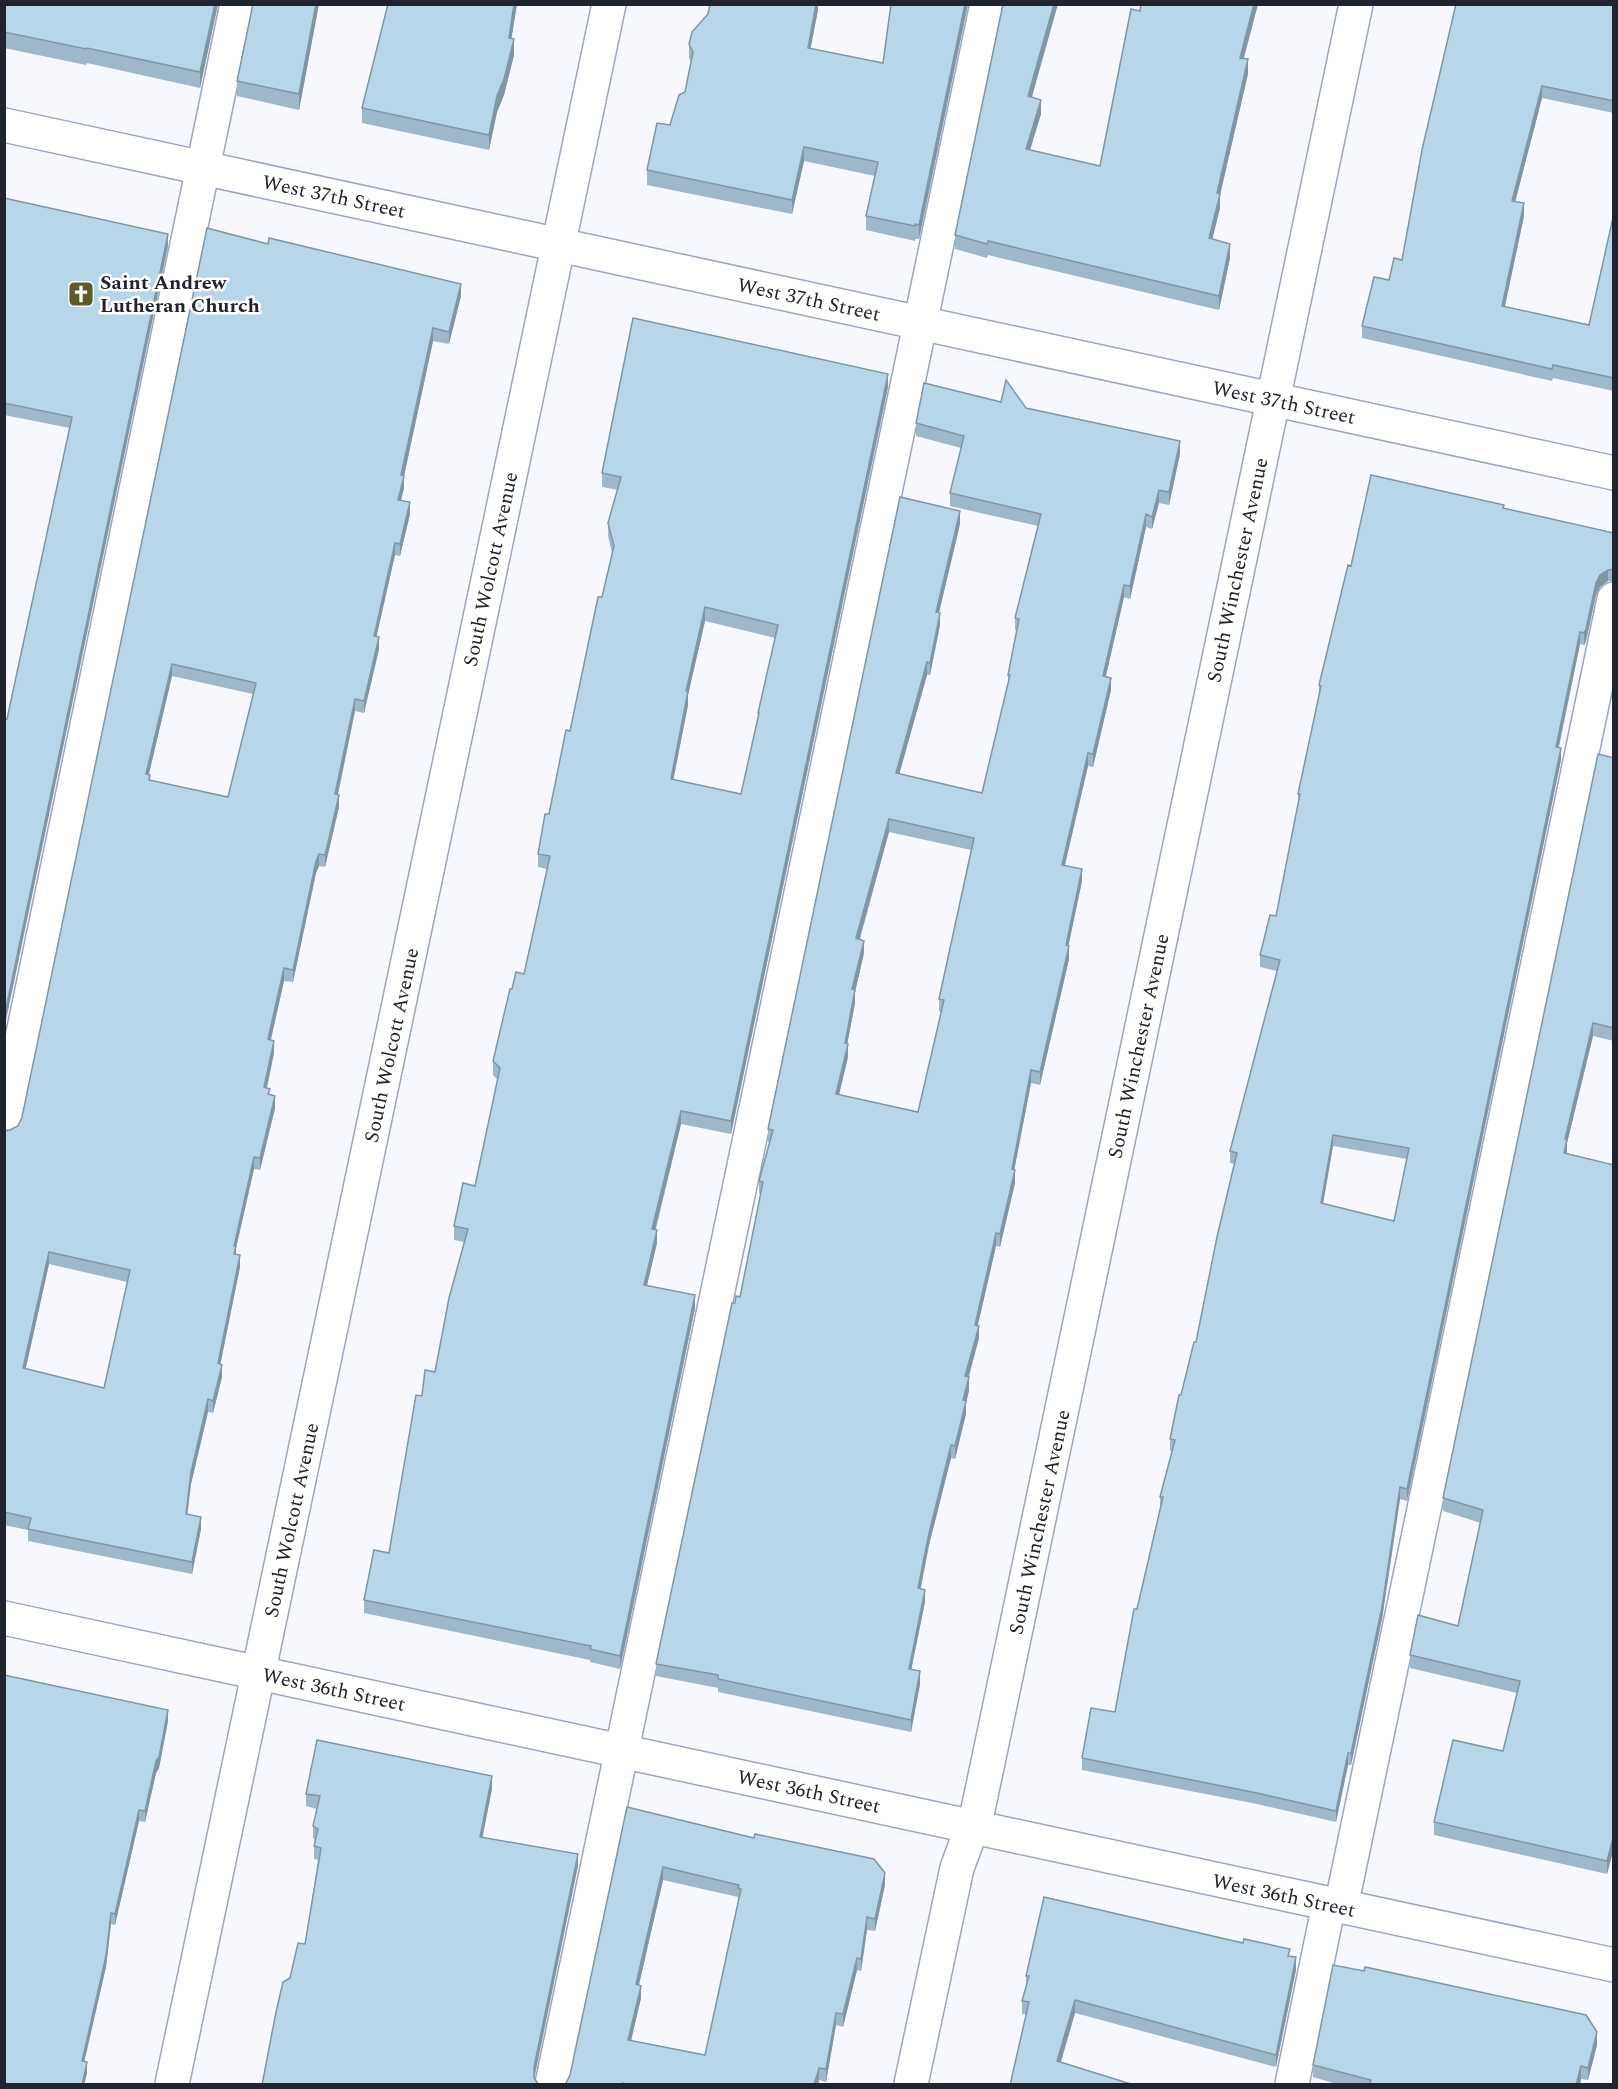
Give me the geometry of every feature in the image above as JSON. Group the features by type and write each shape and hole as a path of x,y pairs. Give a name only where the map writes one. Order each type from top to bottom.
{"street":[{"path":"4,1125 237,4"},
{"name":"South Wolcott Avenue","path":"172,2085 609,4"},
{"path":"552,2085 987,4"},
{"name":"South Winchester Avenue","path":"911,2085 955,1876 977,1814 1356,4"},
{"name":"West 37th Street","path":"4,125 1614,474"},
{"path":"1292,2085 1335,1906 1614,598"},
{"name":"West 36th Street","path":"4,1618 1614,1965"}],"building":[{"path":"4,4 215,4 200,72 4,32"},
{"path":"253,4 316,4 299,94 237,81"},
{"path":"388,4 514,4 509,38 514,39 504,79 497,96 489,135 362,108"},
{"path":"710,4 816,4 808,48 883,63 891,4 965,4 919,225 866,216 878,162 804,147 792,200 647,170 657,123 670,125 679,95 685,92 693,52 689,44 692,32 708,14"},
{"path":"1003,4 1054,4 1028,96 1041,100 1026,149 1100,166 1131,9 1140,11 1141,4 1254,4 1240,58 1248,59 1209,238 1230,244 1219,296 955,235"},
{"path":"1456,4 1614,4 1614,101 1542,86 1512,201 1524,203 1502,306 1589,325 1614,213 1614,378 1553,365 1552,369 1362,326 1374,277 1389,280 1394,258 1402,260 1422,150"},
{"path":"4,198 168,234 4,1018 4,718 7,719 72,417 4,403"},
{"path":"207,228 268,244 269,238 461,284 449,332 433,328 401,475 404,476 398,500 410,502 400,544 395,543 374,636 379,637 364,701 355,699 335,794 339,795 325,855 319,854 316,861 293,970 284,968 268,1039 274,1041 264,1087 270,1089 268,1094 275,1096 260,1158 254,1157 234,1246 236,1246 234,1254 240,1255 218,1363 222,1365 213,1401 208,1399 191,1472 186,1514 201,1517 192,1562 28,1529 31,1518 4,1512 4,1131 18,1126 22,1117","holes":["172,664 256,683 228,797 149,780 150,775 146,774","49,1252 130,1270 104,1388 23,1368"]},
{"path":"633,318 888,374 731,1121 681,1111 652,1229 657,1230 644,1285 695,1295 620,1656 590,1649 591,1646 364,1600 374,1550 389,1553 416,1395 422,1396 425,1370 435,1372 449,1298 468,1229 454,1226 463,1183 475,1186 500,1068 493,1061 516,972 524,974 550,856 538,854 545,814 549,814 566,730 570,731 598,597 602,597 614,546 608,523 621,477 602,473","holes":["705,607 778,625 741,794 671,779 688,691 686,691"]},
{"path":"1006,380 1026,408 1180,441 1169,492 1159,490 1152,517 1146,514 1130,586 1124,585 1103,676 1111,678 1093,754 1088,753 1062,865 1082,869 1066,945 1069,946 1040,1072 1031,1070 1012,1169 1015,1170 1000,1234 996,1233 975,1325 979,1326 965,1376 969,1377 963,1400 966,1401 955,1446 951,1445 929,1533 918,1588 925,1590 909,1669 920,1671 911,1720 718,1679 718,1675 656,1664 732,1303 735,1303 736,1296 740,1297 763,1182 759,1181 773,1130 768,1129 900,497 960,511 936,612 940,613 930,663 927,662 896,773 982,793 1010,675 1008,675 1019,619 1015,618 1041,514 950,493 964,436 916,423 924,383 1001,402","holes":["889,819 974,838 939,999 944,1000 918,1112 836,1094 848,1044 845,1043 855,990 852,989 864,941 856,938"]},
{"path":"1371,475 1614,533 1614,569 1600,575 1596,583 1586,629 1584,633 1580,632 1556,747 1561,748 1407,1489 1400,1487 1382,1607 1351,1753 1348,1753 1336,1811 1082,1758 1091,1708 1115,1712 1134,1609 1137,1609 1163,1497 1160,1497 1175,1440 1170,1439 1179,1395 1181,1395 1194,1342 1196,1342 1237,1153 1230,1151 1280,960 1260,955 1270,915 1276,916 1300,794 1298,794 1321,686 1319,685 1348,565 1351,566","holes":["1333,1135 1409,1148 1394,1221 1321,1203"]},
{"path":"1598,754 1614,758 1614,1028 1593,1023 1565,1139 1567,1139 1564,1153 1614,1165 1614,1834 1607,1861 1434,1822 1453,1740 1503,1751 1520,1681 1410,1655 1418,1615 1458,1626 1483,1510 1443,1498"},
{"path":"4,1675 168,1710 145,1811 139,1810 115,1914 111,1913 106,1956 82,2061 87,2062 82,2085 4,2085"},
{"path":"317,1740 492,1776 480,1837 578,1854 534,2067 534,2078 539,2085 262,2085 283,1982 290,1978 298,1943 305,1944 321,1848 314,1846 318,1829 313,1826 320,1796 306,1794"},
{"path":"627,1807 754,1838 755,1834 874,1859 885,1873 875,1919 867,1917 861,1959 857,1958 843,2014 836,2013 826,2069 819,2068 814,2085 629,2085 623,2083 623,2085 565,2085 570,2075","holes":["663,1867 739,1885 738,1888 741,1889 705,2055 628,2040 641,1986 636,1984"]},
{"path":"1044,1897 1243,1943 1244,1939 1290,1949 1288,1956 1296,1957 1276,2055 1075,2000 1057,2061 1134,2085 1010,2085 1029,2002 1022,2001"},
{"path":"1333,1965 1364,1971 1365,1967 1586,2015 1597,2032 1588,2068 1581,2066 1576,2085 1370,2085 1371,2080 1313,2065"}],"place":[{"name":"Saint Andrew Lutheran Church","path":"81,294"}]}
